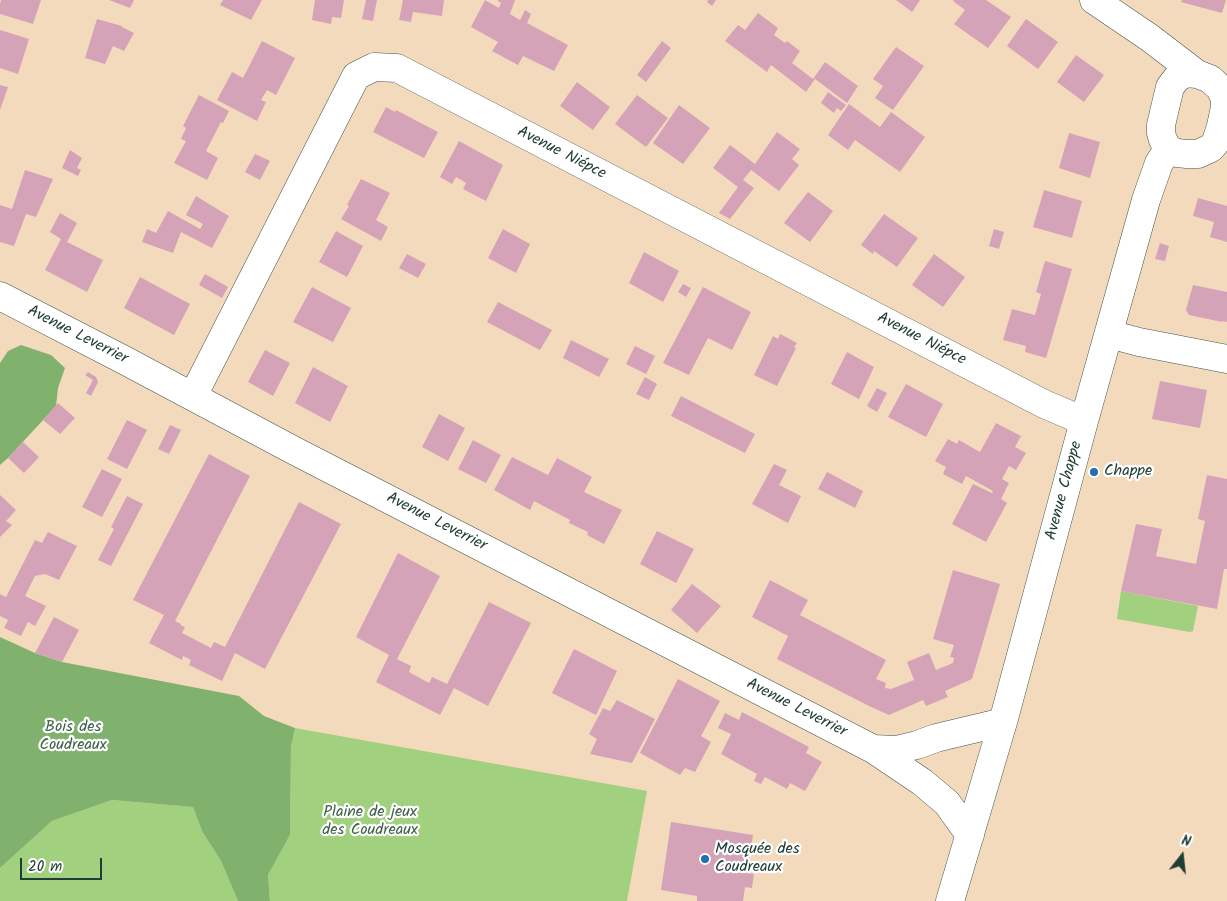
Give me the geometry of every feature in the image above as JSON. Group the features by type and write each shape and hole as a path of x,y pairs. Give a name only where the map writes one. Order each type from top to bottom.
{"street":[{"path":"1094,0 1150,38 1197,74 1224,84 1226,107 1216,142 1210,148 1198,154"},
{"path":"1150,38 1170,87"},
{"name":"Avenue Niépce","path":"193,396 356,76 374,67 397,68 1044,404 1084,421"},
{"path":"1197,74 1186,74 1177,78 1170,87 1161,125 1163,140 1168,149 1178,153 1198,154 1227,163"},
{"name":"Avenue Chappe","path":"950,901 1003,722 1146,200 1159,164 1168,149"},
{"name":"Avenue Leverrier","path":"0,296 293,450 873,749 922,782 947,803 970,835"},
{"path":"1109,334 1139,342 1227,358"},
{"name":"Avenue Leverrier","path":"873,749 896,750 1003,722"},
{"path":"922,782 921,771 923,764 936,738"}],"green space":[{"path":"21,345 51,355 65,368 58,388 56,406 0,465 0,363 8,351"},
{"path":"1121,591 1198,606 1193,631 1117,619"},
{"name":"Bois des Coudreaux","path":"0,637 35,653 62,662 239,696 264,716 295,728 291,747 290,835 268,875 270,901 238,901 221,861 202,831 193,807 112,800 52,821 0,868"},
{"name":"Plaine de jeux des Coudreaux","path":"295,728 647,791 627,901 270,901 268,875 290,835 291,747"},
{"path":"112,800 193,807 202,831 221,861 238,901 0,901 0,868 52,821"}],"building":[{"path":"1,0 41,0 33,24 0,14"},
{"path":"109,0 134,0 130,8"},
{"path":"223,0 262,0 251,20 220,5"},
{"path":"315,0 344,0 341,18 332,17 331,24 312,20"},
{"path":"366,0 377,0 373,21 362,19"},
{"path":"403,0 444,0 442,16 413,12 411,22 399,20"},
{"path":"485,0 499,8 501,3 498,0 515,0 510,14 520,20 525,10 531,14 527,23 568,45 554,71 523,56 518,65 492,51 498,42 471,27"},
{"path":"708,0 716,0 712,6 707,2"},
{"path":"896,0 920,0 912,12"},
{"path":"954,0 986,0 1011,17 988,48 954,24 965,10"},
{"path":"1182,0 1226,0 1222,13 1181,2"},
{"path":"758,13 778,28 774,35 785,43 787,41 800,51 792,63 813,79 825,62 858,86 847,103 815,79 806,92 771,65 767,72 725,41 738,25 745,30"},
{"path":"97,19 122,26 134,33 124,51 113,46 105,64 85,58"},
{"path":"1026,19 1058,42 1038,69 1007,46"},
{"path":"0,30 29,39 18,74 0,68"},
{"path":"262,41 295,58 276,95 267,90 261,100 266,102 257,121 217,100 232,72 243,78"},
{"path":"662,41 671,48 646,82 637,75"},
{"path":"896,47 924,66 893,110 875,98 883,86 873,79"},
{"path":"1076,55 1104,75 1084,102 1057,82"},
{"path":"577,82 610,107 593,130 560,106"},
{"path":"0,85 8,87 0,110"},
{"path":"828,92 846,105 841,111 837,108 834,113 821,103"},
{"path":"199,95 229,111 206,151 218,158 207,180 174,163 186,141 181,139 186,128 183,126"},
{"path":"637,95 668,118 646,147 615,124"},
{"path":"849,104 880,127 891,112 925,137 900,172 855,140 848,150 828,135"},
{"path":"679,105 710,128 683,164 653,143"},
{"path":"386,107 395,112 396,110 438,132 424,158 373,132"},
{"path":"777,132 800,149 792,159 799,165 779,191 751,170 743,180 754,188 730,219 719,213 738,187 713,168 730,145 755,164"},
{"path":"1069,133 1100,142 1090,178 1059,168"},
{"path":"459,141 503,165 486,201 463,189 466,183 456,177 452,184 440,177"},
{"path":"70,150 82,158 77,168 81,170 78,176 62,168"},
{"path":"255,154 270,161 260,180 245,172"},
{"path":"25,170 53,179 36,217 26,214 14,246 0,242 0,205 12,209"},
{"path":"361,179 390,193 376,220 388,227 381,241 341,219"},
{"path":"1044,190 1082,201 1072,238 1033,227"},
{"path":"808,192 833,211 810,242 784,223"},
{"path":"196,196 229,216 212,248 181,232 173,253 142,242 147,229 156,233 168,211 200,229 203,224 186,215"},
{"path":"1198,198 1227,206 1227,242 1210,237 1214,222 1193,216"},
{"path":"60,213 77,223 67,242 103,260 87,292 45,270 61,239 50,232"},
{"path":"884,214 918,238 897,267 874,251 873,254 861,245"},
{"path":"503,229 530,244 516,273 488,258"},
{"path":"994,229 1004,232 999,249 989,246"},
{"path":"336,231 363,246 347,277 319,262"},
{"path":"1160,243 1169,246 1165,261 1155,259"},
{"path":"644,252 679,271 663,302 629,283"},
{"path":"407,254 426,264 418,278 399,268"},
{"path":"934,254 965,277 943,307 912,285"},
{"path":"1045,261 1072,269 1046,358 1025,352 1026,346 1003,340 1012,309 1035,315 1041,294 1036,292"},
{"path":"205,274 228,287 222,298 199,285"},
{"path":"140,277 190,304 174,335 124,308"},
{"path":"683,284 691,288 686,297 678,292"},
{"path":"1193,285 1227,292 1227,322 1189,315 1186,310"},
{"path":"312,287 351,308 333,342 293,322"},
{"path":"703,287 751,312 732,350 708,338 689,375 663,363"},
{"path":"498,302 552,330 540,350 487,322"},
{"path":"780,334 797,343 777,386 754,375 773,336 778,339"},
{"path":"571,340 609,359 599,377 563,358"},
{"path":"635,346 655,356 646,374 626,364"},
{"path":"265,350 290,363 273,396 248,382"},
{"path":"847,352 874,367 859,399 831,384"},
{"path":"313,367 348,386 330,422 295,403"},
{"path":"88,372 96,377 98,382 91,396 86,393 93,380 85,375"},
{"path":"645,377 657,384 649,400 636,394"},
{"path":"1160,381 1207,390 1200,428 1152,419"},
{"path":"906,384 943,404 926,437 888,417"},
{"path":"877,388 887,393 877,412 867,406"},
{"path":"681,396 755,434 745,453 671,416"},
{"path":"58,403 75,418 60,434 43,420"},
{"path":"439,414 465,428 448,461 422,447"},
{"path":"127,420 147,430 127,469 107,459"},
{"path":"996,423 1021,436 1015,447 1026,453 1016,470 1009,466 1002,479 1009,483 1001,499 1007,503 986,542 952,524 973,484 992,493 993,491 966,476 962,484 943,474 946,467 935,461 948,439 957,444 959,440 980,452"},
{"path":"170,425 181,430 169,454 158,449"},
{"path":"473,440 501,455 486,483 458,469"},
{"path":"23,442 39,457 24,473 8,458"},
{"path":"209,454 250,476 175,621 185,627 182,633 211,648 214,642 225,647 299,502 341,524 265,669 235,653 222,681 189,665 191,660 183,656 182,660 149,643 164,615 133,600"},
{"path":"512,457 548,475 557,458 592,477 584,492 622,510 604,544 587,535 588,532 569,523 570,520 534,501 530,510 494,490"},
{"path":"774,464 787,470 779,485 801,496 788,523 752,504"},
{"path":"102,469 122,479 102,517 82,507"},
{"path":"827,472 863,491 855,508 818,489"},
{"path":"1207,475 1227,479 1227,569 1224,569 1217,609 1121,591 1136,524 1162,529 1156,556 1196,564 1205,521 1198,519"},
{"path":"0,495 16,510 6,521 12,525 0,537"},
{"path":"127,496 143,504 111,566 98,560 114,529 111,527"},
{"path":"657,531 694,549 676,583 640,564"},
{"path":"48,532 77,546 59,580 45,574 35,576 25,596 46,606 35,626 28,622 21,636 4,628 8,620 0,616 0,594 6,597 35,540 42,543"},
{"path":"398,553 440,576 397,659 411,666 409,672 429,683 432,677 447,684 489,602 531,623 488,706 454,688 440,715 376,682 389,655 356,637"},
{"path":"953,570 1000,584 972,679 945,691 948,697 926,706 923,700 889,715 777,659 788,636 752,617 770,580 808,600 800,615 886,660 876,679 886,683 885,688 891,689 914,680 907,662 929,653 936,670 953,663 954,658 950,657 954,645 933,639"},
{"path":"692,584 721,606 697,633 671,610"},
{"path":"54,617 79,630 62,662 35,653"},
{"path":"574,649 617,671 596,715 552,693"},
{"path":"678,679 720,701 701,736 711,742 695,772 685,768 680,775 640,753"},
{"path":"617,700 655,719 632,763 590,754 597,739 589,734 603,708 610,711"},
{"path":"742,712 809,747 806,753 822,762 805,791 790,783 787,789 765,777 761,784 754,781 757,774 721,754 731,734 718,728 725,713 739,720"},
{"name":"Mosquée des Coudreaux","path":"671,822 753,835 747,873 754,874 752,888 745,887 743,901 697,901 697,896 661,890"}],"place":[{"name":"Chappe","path":"1094,472"},
{"name":"Mosquée des Coudreaux","path":"705,859"}]}
